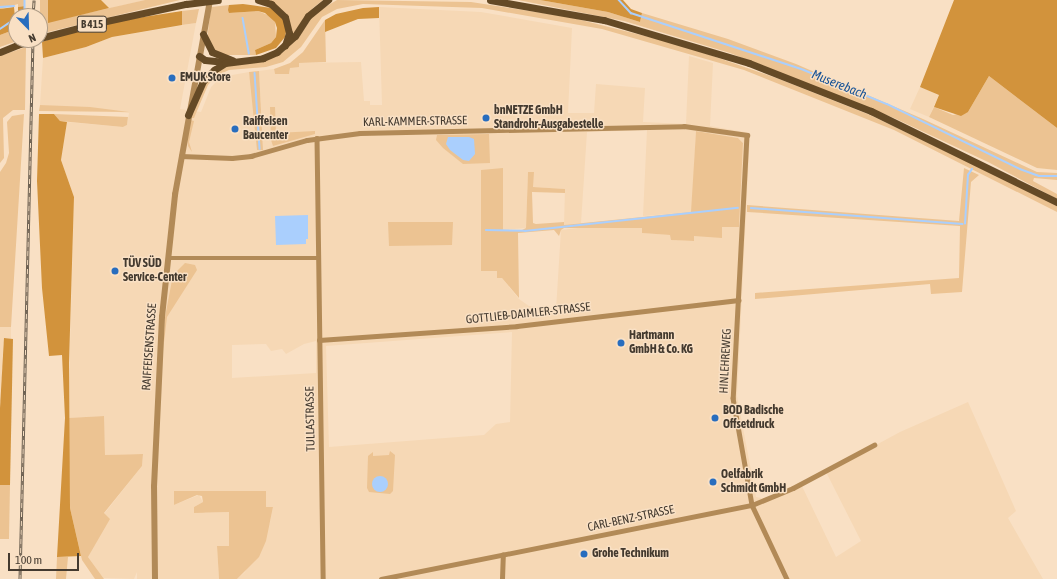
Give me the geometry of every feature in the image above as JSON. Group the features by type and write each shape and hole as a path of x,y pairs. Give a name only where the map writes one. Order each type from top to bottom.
{"main road":[{"name":"B 415","path":"48,36 186,4 218,0"},
{"path":"258,0 272,4 285,17 289,34 284,47"},
{"path":"199,56 223,60 263,58 284,47 308,16 328,0"},
{"path":"490,0 604,20 749,63 871,111 1057,202"},
{"path":"203,34 208,48 223,60"},
{"path":"0,52 11,48"},
{"path":"188,115 203,81 223,60"}],"street":[{"name":"RAIFFEISENSTRASSE","path":"155,579 154,479 159,364 168,258 188,115 210,0"},
{"name":"KARL-KAMMER-STRASSE","path":"182,156 232,158 251,156 317,138 356,133 684,126 747,135"},
{"name":"HINLEHREWEG","path":"747,135 734,398 752,505 787,579"},
{"name":"TULLASTRASSE","path":"317,138 323,579"},
{"path":"168,258 318,258"},
{"name":"GOTTLIEB-DAIMLER-STRASSE","path":"319,340 517,326 738,300"},
{"name":"CARL-BENZ-STRASSE","path":"381,579 752,505 793,488 874,444"},
{"path":"502,579 503,554"}],"shaded area":[{"path":"0,0 24,0 25,6 18,7 18,4 0,9"},
{"path":"40,0 48,0 48,8 40,8"},
{"path":"48,0 145,0 48,23"},
{"path":"48,0 101,0 109,8 48,23"},
{"path":"145,0 180,0 48,32 48,22"},
{"path":"264,0 323,0 313,8 292,37 291,29"},
{"path":"337,0 471,2 569,17 681,45 779,79 870,115 1043,198 1057,206 1057,212 894,130 744,70 602,29 482,8 363,4 337,9 322,17 301,47 283,62 266,67 229,70 216,76 208,85 194,118 191,118 205,83 215,72 228,65 274,57 283,52 298,38 315,13"},
{"path":"518,0 540,0 608,12 640,22 642,13 728,39 796,64 923,119 1037,172 1057,173 1057,180 1034,178 1033,181 1057,194 1057,199 988,162 894,118 730,53 624,21"},
{"path":"540,0 623,0 631,9 642,13 640,22 608,12"},
{"path":"954,0 1057,0 1057,128 989,76 968,112 961,116 934,107 939,95 920,87"},
{"path":"243,4 271,8 281,15 287,27 285,37 276,48 256,55 255,50 271,43 276,37 277,28 275,22 265,13 258,11 229,13 229,5"},
{"path":"229,5 229,13 258,11 270,16 275,22 276,37 271,43 255,50 256,55 222,55 215,51 207,40 211,7"},
{"path":"25,6 25,8 18,8"},
{"path":"14,7 8,8 8,32 0,35 0,9"},
{"path":"379,7 481,12 572,28 568,113 594,113 596,84 645,88 643,122 686,124 689,56 713,63 710,126 750,133 737,396 756,497 767,499 800,482 836,557 861,541 826,472 900,432 968,402 1016,511 1008,518 1043,579 237,579 245,572 270,522 273,507 266,507 266,491 174,492 174,505 199,495 203,502 194,507 205,513 229,512 229,546 217,546 219,579 137,579 137,572 134,579 103,578 88,557 104,514 142,466 143,454 105,455 103,416 68,418 74,197 61,160 67,122 123,127 127,125 129,113 40,105 43,58 86,47 112,37 196,23 180,109 201,112 211,87 221,77 249,72 263,150 259,71 274,69 275,74 289,74 290,68 299,63 361,62 364,101 370,101 370,105 382,105","holes":["647,130 643,216 692,212 696,131 738,138 743,143 739,227 722,227 694,236 693,241 671,240 671,235 642,233 642,228 594,226 561,230 556,310 529,306 519,299 502,278 497,278 497,271 481,270 503,168 503,230 526,228 528,172 533,187 565,189 564,225 581,223 587,132","512,332 510,422 496,424 484,435 329,447 326,346","316,341 316,373 232,378 232,345 266,344 271,351 282,349 286,354 304,344"]},
{"path":"379,7 379,18 358,19 325,32 325,20 336,14 363,8"},
{"path":"199,9 196,23 182,25 182,11"},
{"path":"182,11 182,25 112,37 86,47 43,58 42,48 48,48 48,40 64,34 124,20"},
{"path":"325,20 326,62 299,63 299,67 290,68 289,74 275,74 274,69 290,63 303,52"},
{"path":"8,32 8,44 0,47 0,35"},
{"path":"26,48 25,110 13,110 3,118 4,158 0,163 0,56"},
{"path":"259,71 263,150 257,150 249,72"},
{"path":"989,76 1057,128 1057,170 1037,168 929,117 934,107 953,115 968,112"},
{"path":"920,87 939,95 929,117 910,109"},
{"path":"40,105 90,107 129,112 39,111"},
{"path":"270,107 275,107 276,133 315,131 315,134 273,146 271,140"},
{"path":"24,114 11,327 0,327 0,172 6,163 9,153 7,122 12,116"},
{"path":"39,114 54,114 60,121 67,122 61,160 74,197 69,363 70,508 81,556 57,557 65,418 62,355 49,356 42,288 37,181"},
{"path":"54,114 128,117 127,125 123,127 60,121"},
{"path":"190,120 194,121 189,142 192,152 188,146 187,136"},
{"path":"696,131 738,138 743,143 739,227 722,227 722,238 694,236 694,241 671,240 670,235 642,233 642,228 564,228 561,230 559,236 554,230 518,233 519,298 502,278 497,278 497,271 481,271 481,170 503,168 503,230 522,230 526,228 528,172 534,172 533,187 565,189 565,193 532,192 533,223 536,224 564,222 564,225 691,212"},
{"path":"489,134 490,163 463,164 443,148 436,140 437,135"},
{"path":"964,168 979,175 971,182 962,292 931,294 930,284 755,299 755,293 959,278 960,226 747,212 747,205 959,221"},
{"path":"388,222 453,222 452,245 389,246"},
{"path":"185,263 195,265 197,270 167,317 163,351 165,317 173,275"},
{"path":"0,327 11,327 11,339 5,338 0,408"},
{"path":"4,338 13,339 10,485 0,485 0,408"},
{"path":"104,416 105,455 143,454 142,466 104,513 110,519 88,557 104,579 95,579 82,560 70,508 68,418"},
{"path":"390,451 395,455 393,491 390,494 369,492 367,488 368,456 373,452 373,456 389,455"},
{"path":"0,485 10,485 9,539 0,539"},
{"path":"174,491 266,491 266,507 273,507 266,541 259,557 237,579 219,579 217,546 229,546 229,512 194,513 194,507 203,502 202,496 197,495 174,505"},
{"path":"57,557 68,557 66,579 56,579"}],"water":[{"path":"448,137 469,137 474,139 475,154 469,161 463,160 450,150 446,144"},
{"path":"308,215 308,239 306,239 306,244 276,245 275,216"},
{"path":"380,476 387,481 388,484 383,491 380,492 373,487 372,484 377,477"}],"waterway":[{"path":"25,0 25,8"},
{"name":"Muserebach","path":"619,0 631,13 804,70 887,104 1020,169 1039,176 1057,176"},
{"path":"0,7 14,6"},
{"path":"243,18 249,53"},
{"path":"0,29 8,24"},
{"path":"255,73 260,149"},
{"path":"965,224 968,175 972,169"},
{"path":"486,230 525,231 738,208"},
{"path":"751,208 962,224"}],"railway":[{"path":"34,0 34,8"},
{"path":"20,579 33,48"}],"place":[{"name":"EMUK Store","path":"172,78"},
{"name":"bnNETZE GmbH Standrohr-Ausgabestelle","path":"486,118"},
{"name":"Raiffeisen Baucenter","path":"235,129"},
{"name":"TÜV SÜD Service-Center","path":"115,271"},
{"name":"Hartmann GmbH & Co. KG","path":"621,343"},
{"name":"BOD Badische Offsetdruck","path":"715,418"},
{"name":"Oelfabrik Schmidt GmbH","path":"713,482"},
{"name":"Grohe Technikum","path":"584,554"}]}
